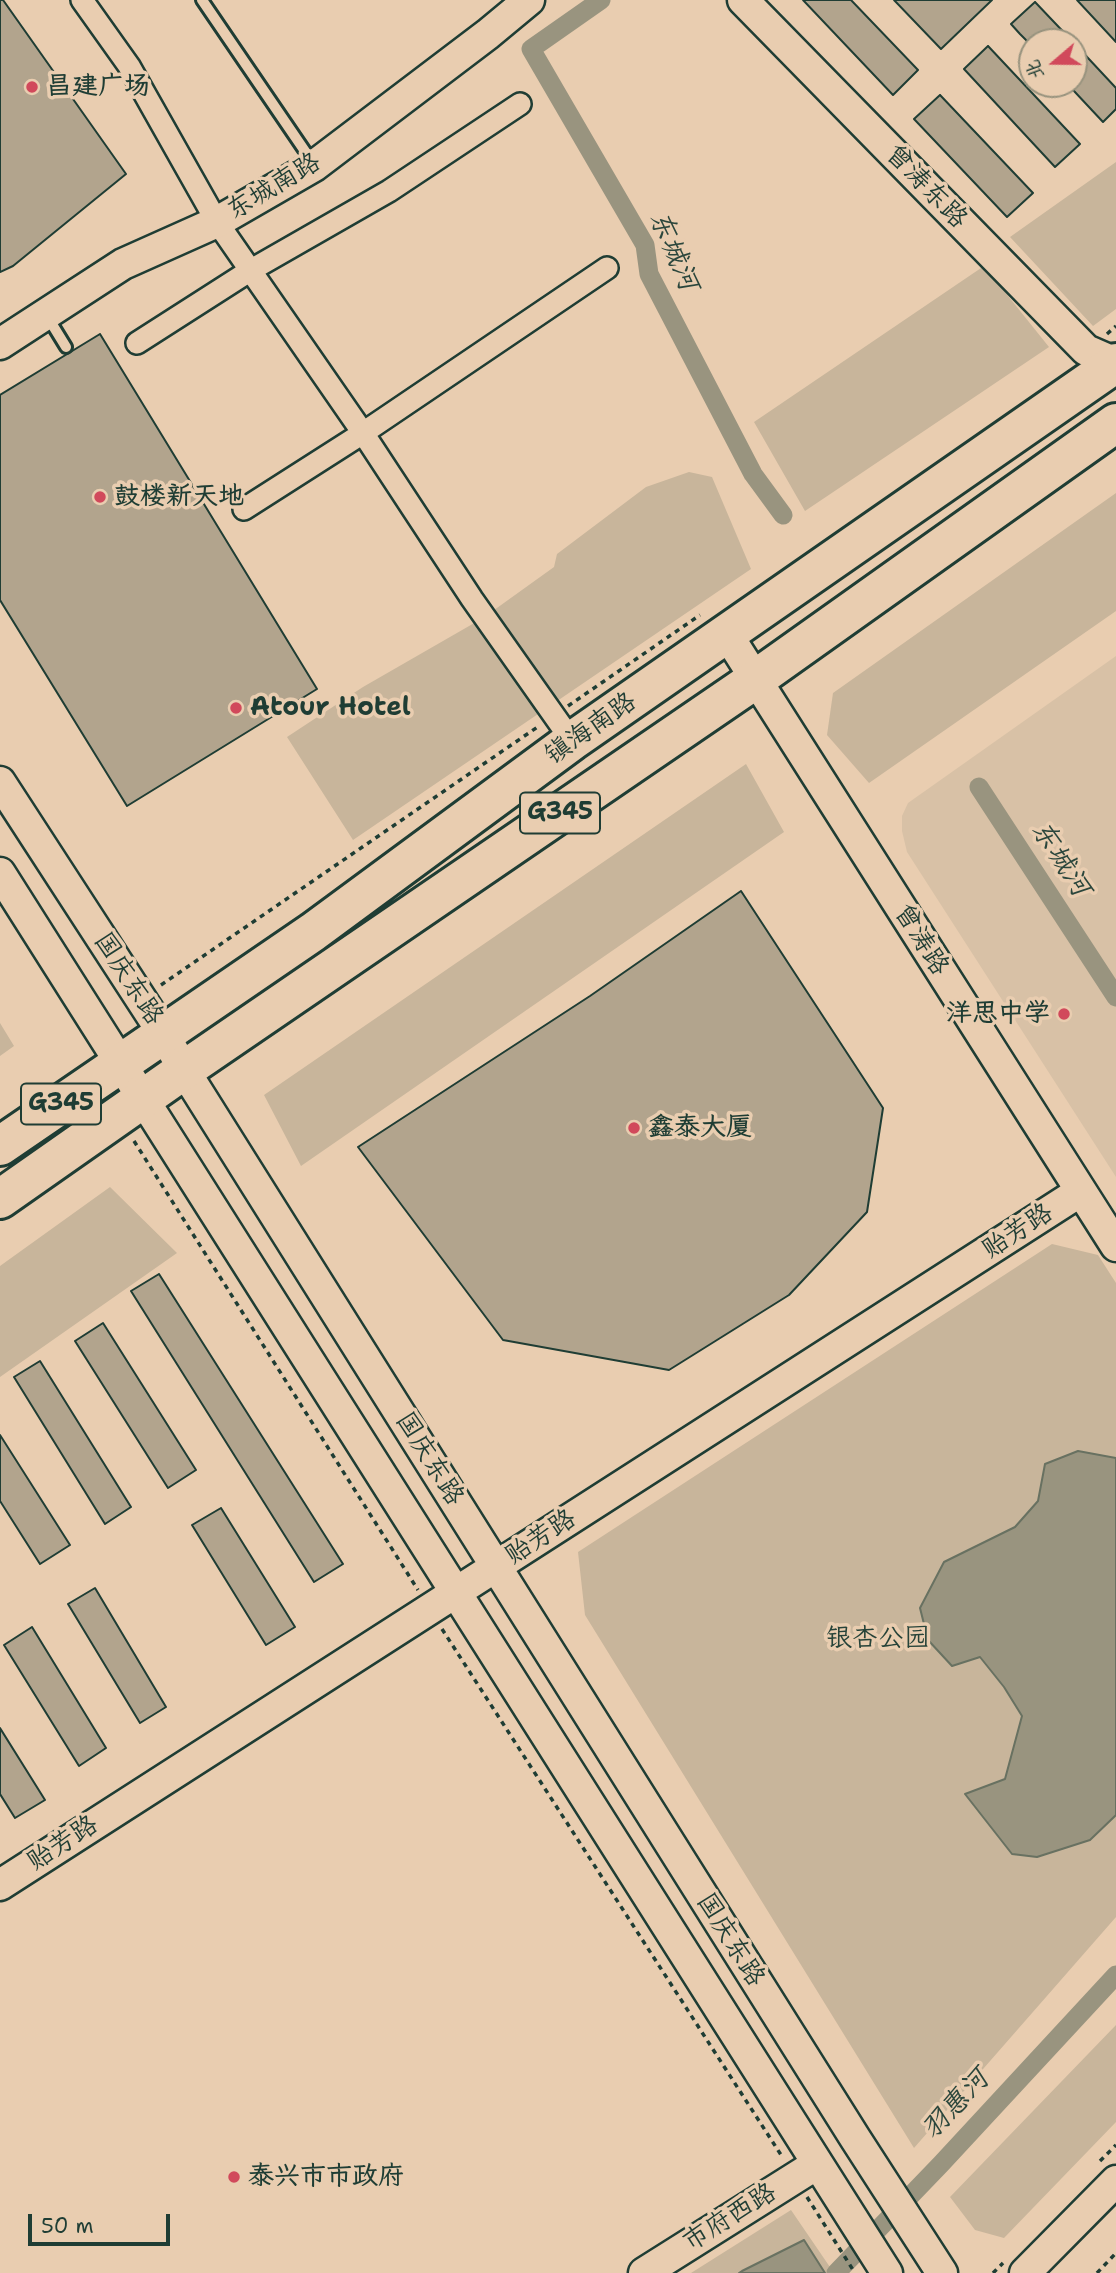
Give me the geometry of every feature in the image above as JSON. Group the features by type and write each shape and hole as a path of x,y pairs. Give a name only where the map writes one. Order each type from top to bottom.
{"highway":[{"name":"镇海南路","path":"0,1146 313,932 562,729 718,622 1116,363"},
{"name":"镇海南路","path":"0,1199 756,679 1116,424"}],"main road":[{"name":"东城南路","path":"0,344 123,264 217,222 314,166 488,34 528,0"},
{"name":"曾涛东路","path":"743,0 1086,350 1116,363"},
{"name":"曾涛路","path":"718,622 1116,1246"},
{"name":"国庆东路","path":"0,782 163,1033 942,2273"},
{"name":"国庆东路","path":"0,873 122,1063 131,1107 455,1594 806,2179 887,2273"},
{"name":"贻芳路","path":"0,1885 1081,1191"},
{"name":"市府西路","path":"644,2273 806,2179"},
{"path":"1024,2273 1116,2181"},
{"path":"1052,2273 1116,2206"}],"street":[{"path":"82,0 129,66 217,222 562,729"},
{"path":"137,343 251,270 390,191 520,104"},
{"path":"244,509 363,433 607,268"}],"lane":[{"path":"202,0 314,166"},
{"path":"46,314 66,347"}],"path":[{"path":"141,999 562,729 718,622"},
{"path":"131,1107 430,1609 806,2179 855,2273"},
{"path":"1097,2273 1116,2253"}],"shaded area":[{"name":"洋思中学","path":"1116,656 1116,1177 907,852 902,816 908,803"},
{"path":"1078,1451 1116,1458 1116,1815 1090,1840 1037,1857 1012,1854 965,1794 1005,1779 1022,1716 1004,1687 980,1657 952,1666 928,1640 920,1608 944,1562 1015,1527 1038,1501 1045,1464"},
{"path":"804,2240 825,2273 739,2273 742,2271"}],"green space":[{"path":"1116,162 1116,309 1093,326 1010,237"},
{"path":"984,266 1049,347 805,511 754,422"},
{"path":"689,472 712,477 751,569 353,840 287,737 363,687 483,618 554,567 557,554 646,487"},
{"path":"1116,493 1116,611 869,783 827,735 833,693"},
{"path":"746,764 784,832 301,1166 264,1095"},
{"path":"0,1023 14,1046 0,1056"},
{"path":"110,1187 177,1253 0,1377 0,1266"},
{"name":"银杏公园","path":"1052,1244 1098,1255 1116,1283 1116,1917 914,2148 585,1615 578,1552"},
{"path":"1116,2025 1116,2122 1004,2238 975,2230 950,2197"},
{"path":"791,2210 834,2273 691,2273"}],"building":[{"name":"昌建广场","path":"0,0 3,0 126,174 13,266 0,272"},
{"path":"803,0 851,0 918,70 893,95"},
{"path":"894,0 992,0 941,49"},
{"path":"1077,0 1116,0 1116,42"},
{"path":"1035,2 1060,28 1018,28 1018,32 1011,24"},
{"path":"988,46 1018,78 1018,98 1037,98 1080,144 1055,167 964,69"},
{"path":"1088,58 1116,88 1116,109 1103,122 1081,98 1088,98"},
{"path":"940,95 1033,193 1007,217 914,119"},
{"name":"鼓楼新天地","path":"100,334 317,689 127,806 0,600 0,395"},
{"name":"鑫泰大厦","path":"741,891 883,1108 867,1212 789,1295 669,1370 503,1340 358,1147 590,996"},
{"path":"159,1274 343,1564 314,1582 131,1291"},
{"path":"103,1323 196,1470 168,1488 75,1341"},
{"path":"40,1361 131,1507 105,1524 14,1377"},
{"path":"0,1435 70,1545 40,1564 0,1501"},
{"path":"221,1508 295,1627 266,1645 192,1525"},
{"path":"95,1588 166,1707 140,1723 68,1604"},
{"path":"32,1627 106,1748 79,1766 4,1645"},
{"path":"0,1728 45,1800 15,1818 0,1794"}],"waterway":[{"name":"东城河","path":"601,0 531,49 645,245 649,274 753,474 783,515"},
{"name":"东城河","path":"979,787 1116,997"},
{"name":"羽惠河","path":"836,2273 1116,1975"}],"place":[{"name":"昌建广场","path":"32,87"},
{"name":"鼓楼新天地","path":"100,497"},
{"name":"Atour Hotel","path":"236,708"},
{"name":"洋思中学","path":"1064,1014"},
{"name":"鑫泰大厦","path":"634,1128"},
{"name":"泰兴市市政府","path":"234,2177"}]}
